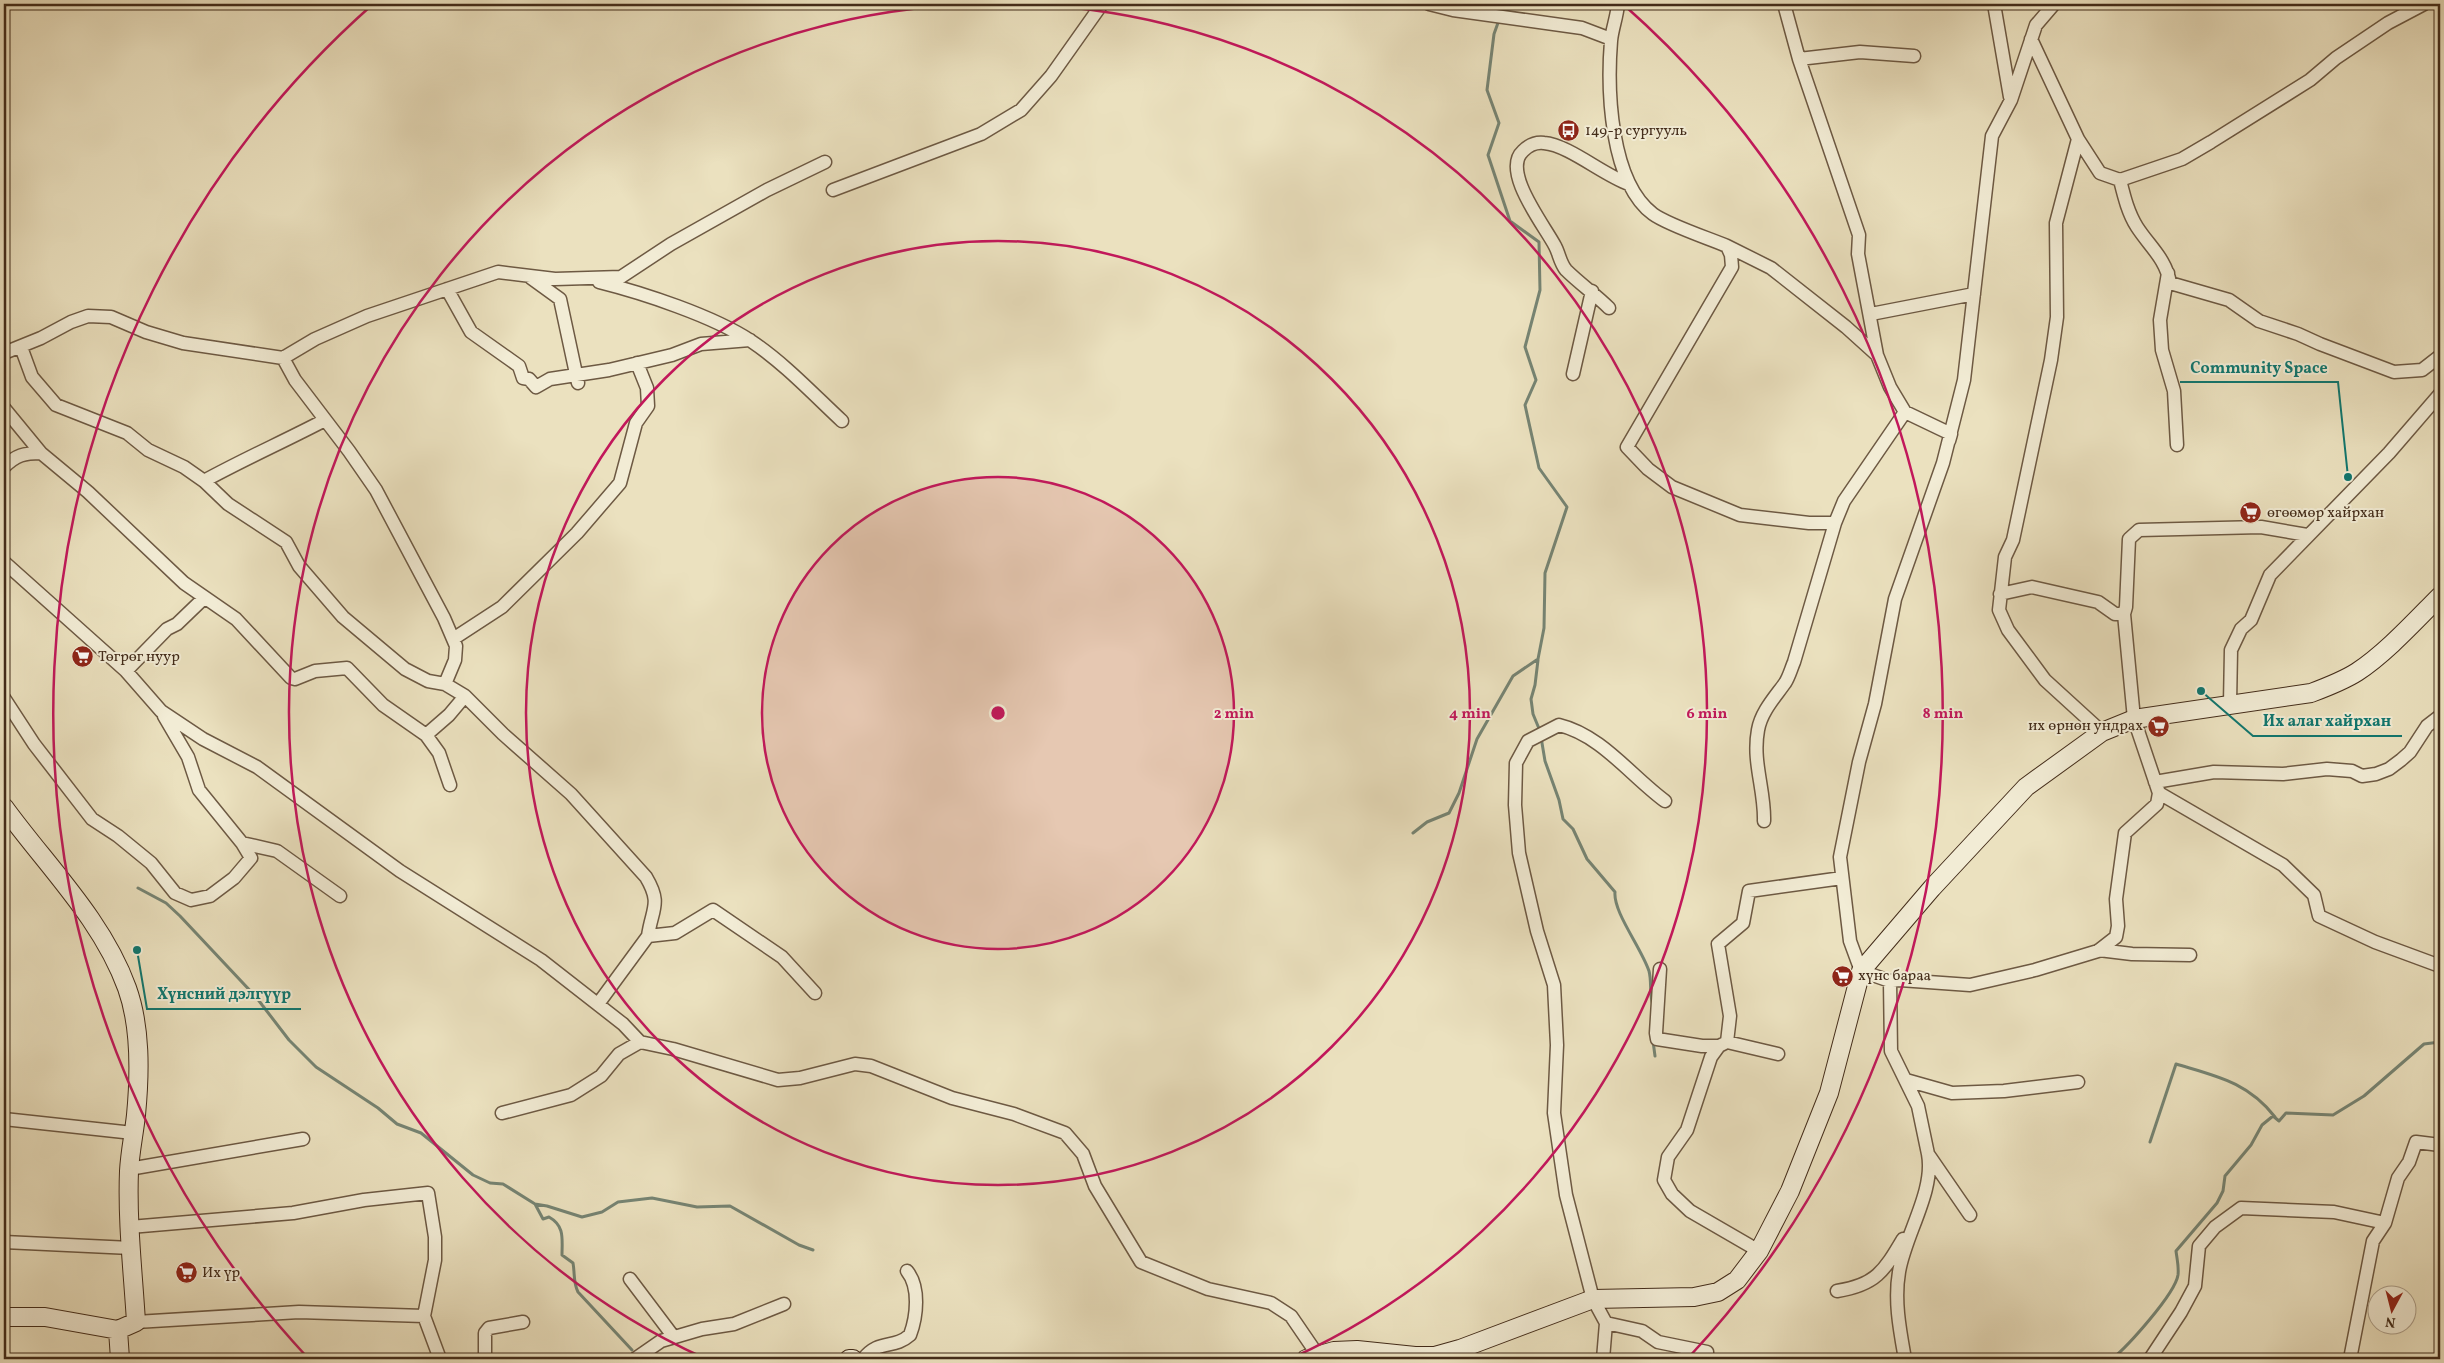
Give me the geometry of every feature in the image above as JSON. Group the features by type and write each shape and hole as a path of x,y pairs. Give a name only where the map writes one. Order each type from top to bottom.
{"street":[{"path":"833,190 981,134 1021,110 1051,76 1102,4"},
{"path":"1429,4 1453,10 1582,28 1611,38"},
{"path":"1618,4 1611,38 1608,90 1620,155 1629,184 1642,205 1655,216 1727,246 1771,268 1846,327 1877,355"},
{"path":"1994,4 2011,100"},
{"path":"1861,971 1850,941 1840,857 1859,762 1875,704 1895,599 1943,463 1968,361 1992,136 2011,100 2036,25 2054,4"},
{"path":"2032,39 2078,139 2100,172 2120,180 2182,159 2310,80 2336,58 2388,23 2424,4"},
{"path":"1784,5 1799,59 1860,235 1858,254 1871,314 1877,355 1890,387 1905,412 1951,434"},
{"path":"1799,59 1860,52 1914,56"},
{"path":"2078,139 2056,223 2057,317 2051,360 2013,540 2006,556 1999,610 2008,630 2032,664 2068,703 2102,732"},
{"path":"1609,308 1566,269 1556,246 1533,210 1518,177 1516,164 1521,153 1529,146 1541,143 1556,145 1613,178 1629,184"},
{"path":"4,352 21,347 70,322 88,316 111,317 146,332 182,343 283,358 315,339 367,316 498,272 588,280 621,277 671,244 767,190 825,162"},
{"path":"2120,180 2125,202 2136,227 2160,255 2168,271 2170,283 2229,300 2259,321 2298,334 2394,372 2422,370 2440,356"},
{"path":"1727,246 1731,256 1732,267 1627,447 1648,469 1672,487 1740,515 1809,523 1835,523"},
{"path":"2168,271 2160,320 2162,350 2174,391 2177,445"},
{"path":"529,276 560,299 578,379"},
{"path":"588,280 634,291 710,320 750,340 784,367 842,421"},
{"path":"447,288 471,332 496,352 519,366 523,378 529,379 536,387 550,379 578,379 672,355 701,344 750,340"},
{"path":"1573,374 1592,291"},
{"path":"1871,314 1974,294"},
{"path":"21,347 32,377 56,405 127,433 148,450 184,467 204,481 228,504 286,542 299,566 343,617 405,669 428,681 445,684 465,696 503,734 571,794 646,878 656,893 648,936 598,1004"},
{"path":"283,358 295,380 376,490 444,618 456,646 455,660 445,684"},
{"path":"453,639 502,607 576,533 620,483 636,423 648,406 647,388 637,363"},
{"path":"2230,704 2231,650 2241,629 2251,620 2270,575 2389,453 2440,394"},
{"path":"4,408 42,453 88,492 184,583 236,619 291,678 316,671 347,668 383,705 426,735 439,753 450,785"},
{"path":"1764,821 1756,764 1758,728 1774,697 1786,681 1794,662 1835,523 1844,501 1905,412"},
{"path":"204,481 254,453 325,420"},
{"path":"4,467 16,456 26,453 42,453"},
{"path":"1861,971 1890,981 1970,985 2035,970 2099,950 2116,937 2116,899 2125,833 2156,804 2157,788 2134,719 2124,614 2126,607 2129,539 2139,530 2261,527 2307,535"},
{"path":"4,562 126,671 161,711 188,757 199,790 242,843 251,858 234,878 210,896 191,900 175,893 151,863 92,818 34,744 4,698"},
{"path":"2000,594 2032,587 2098,602 2115,614 2124,614"},
{"path":"161,711 202,739 257,767 400,871 541,960 623,1024 640,1042 673,1049 778,1080 800,1078 855,1064 871,1066 952,1098 1014,1114 1065,1133 1083,1154 1095,1186 1141,1262 1208,1289 1271,1303 1291,1316 1312,1357 1357,1350 1415,1356 1435,1356 1460,1349 1594,1300 1694,1297 1718,1292 1737,1280 1759,1251 1790,1191 1829,1093 1861,971 1932,888 2026,787 2102,732 2134,719 2311,694 2338,683 2370,662 2440,596"},
{"path":"126,671 167,629 177,624 204,598"},
{"path":"426,735 449,715 465,696"},
{"path":"2157,788 2214,772 2283,774 2327,769 2352,771 2362,776 2376,774 2389,769 2401,760 2427,726 2440,716"},
{"path":"1604,1359 1606,1323 1594,1300 1566,1195 1554,1113 1557,1045 1554,985 1537,931 1519,853 1515,805 1516,763 1528,741 1559,725 1567,727 1595,742 1664,801"},
{"path":"2157,788 2283,865 2314,895 2319,916 2375,942 2440,966"},
{"path":"4,807 100,933 127,988 137,1038 138,1069 129,1169 130,1227 136,1322"},
{"path":"242,843 278,850 340,896"},
{"path":"1759,1251 1690,1211 1672,1194 1664,1180 1668,1157 1687,1130 1712,1057 1723,1044 1730,1016 1718,944 1742,923 1748,891 1791,883 1842,878"},
{"path":"648,936 675,933 713,910 782,957 815,993"},
{"path":"2099,950 2132,954 2190,955"},
{"path":"1660,969 1657,1039 1685,1044 1723,1044 1778,1054"},
{"path":"1890,981 1891,1051 1918,1106 1928,1154 1926,1183 1905,1248 1898,1281 1897,1300 1904,1359"},
{"path":"502,1114 571,1094 602,1076 619,1054 640,1042"},
{"path":"1906,1080 1952,1093 2004,1091 2078,1082"},
{"path":"4,1119 133,1133"},
{"path":"129,1169 303,1139"},
{"path":"2350,1359 2374,1242 2385,1223 2398,1178 2409,1162 2416,1142 2440,1145"},
{"path":"1928,1154 1970,1215"},
{"path":"130,1227 293,1213 364,1200 428,1193 435,1237 435,1260 424,1316 440,1359"},
{"path":"2150,1359 2181,1312 2195,1286 2199,1246 2215,1227 2241,1208 2334,1212 2385,1223"},
{"path":"1837,1291 1868,1283 1881,1272 1915,1220"},
{"path":"4,1242 131,1248"},
{"path":"862,1359 873,1348 902,1341 910,1335 915,1306 915,1286 907,1271"},
{"path":"630,1279 673,1336"},
{"path":"635,1359 661,1341 673,1336 702,1329 724,1327 784,1304"},
{"path":"4,1316 45,1317 118,1330 136,1322 299,1312 424,1316"},
{"path":"485,1359 486,1333 489,1328 523,1322"},
{"path":"1606,1323 1642,1331 1658,1342 1707,1352"},
{"path":"118,1330 120,1359"}],"waterway":[{"path":"1501,14 1504,4"},
{"path":"1413,833 1427,822 1449,813 1459,793 1477,739 1513,676 1538,659 1544,628 1545,573 1567,507 1539,468 1525,405 1536,380 1525,347 1540,290 1539,242 1510,221 1488,155 1499,123 1487,90 1494,34 1499,20"},
{"path":"1538,660 1531,699 1533,714 1540,731"},
{"path":"1541,737 1545,761 1559,800 1563,819 1573,829 1587,859 1615,892 1618,909 1649,971 1653,1005"},
{"path":"138,888 166,903 180,916 256,997 289,1040 316,1067 378,1108 397,1124 421,1133 473,1175 490,1183 503,1184 535,1204 582,1217 602,1212 618,1202 652,1198 697,1207 730,1206 799,1245 813,1250"},
{"path":"1653,1041 1655,1056"},
{"path":"2112,1359 2139,1332 2169,1294 2178,1275 2176,1251 2217,1203 2223,1191 2225,1176 2251,1145 2262,1125 2273,1116 2279,1121 2286,1113 2333,1115 2364,1096 2424,1044 2440,1042"},
{"path":"2150,1142 2176,1064 2218,1077 2242,1088 2265,1105 2275,1117"},
{"path":"535,1204 543,1219 549,1217 558,1224 562,1233 562,1255 573,1263 578,1292 632,1350"}],"place":[{"name":"149-р сургууль","path":"1569,131"},
{"name":"Community Space","path":"2348,477"},
{"name":"өгөөмөр хайрхан","path":"2251,513"},
{"name":"Төгрөг нуур","path":"82,657"},
{"name":"Их алаг хайрхан","path":"2201,691"},
{"name":"их өрнөн ундрах","path":"2159,726"},
{"name":"Хүнсний дэлгүүр","path":"137,950"},
{"name":"хүнс бараа","path":"1842,976"},
{"name":"Их үр","path":"186,1273"}]}
